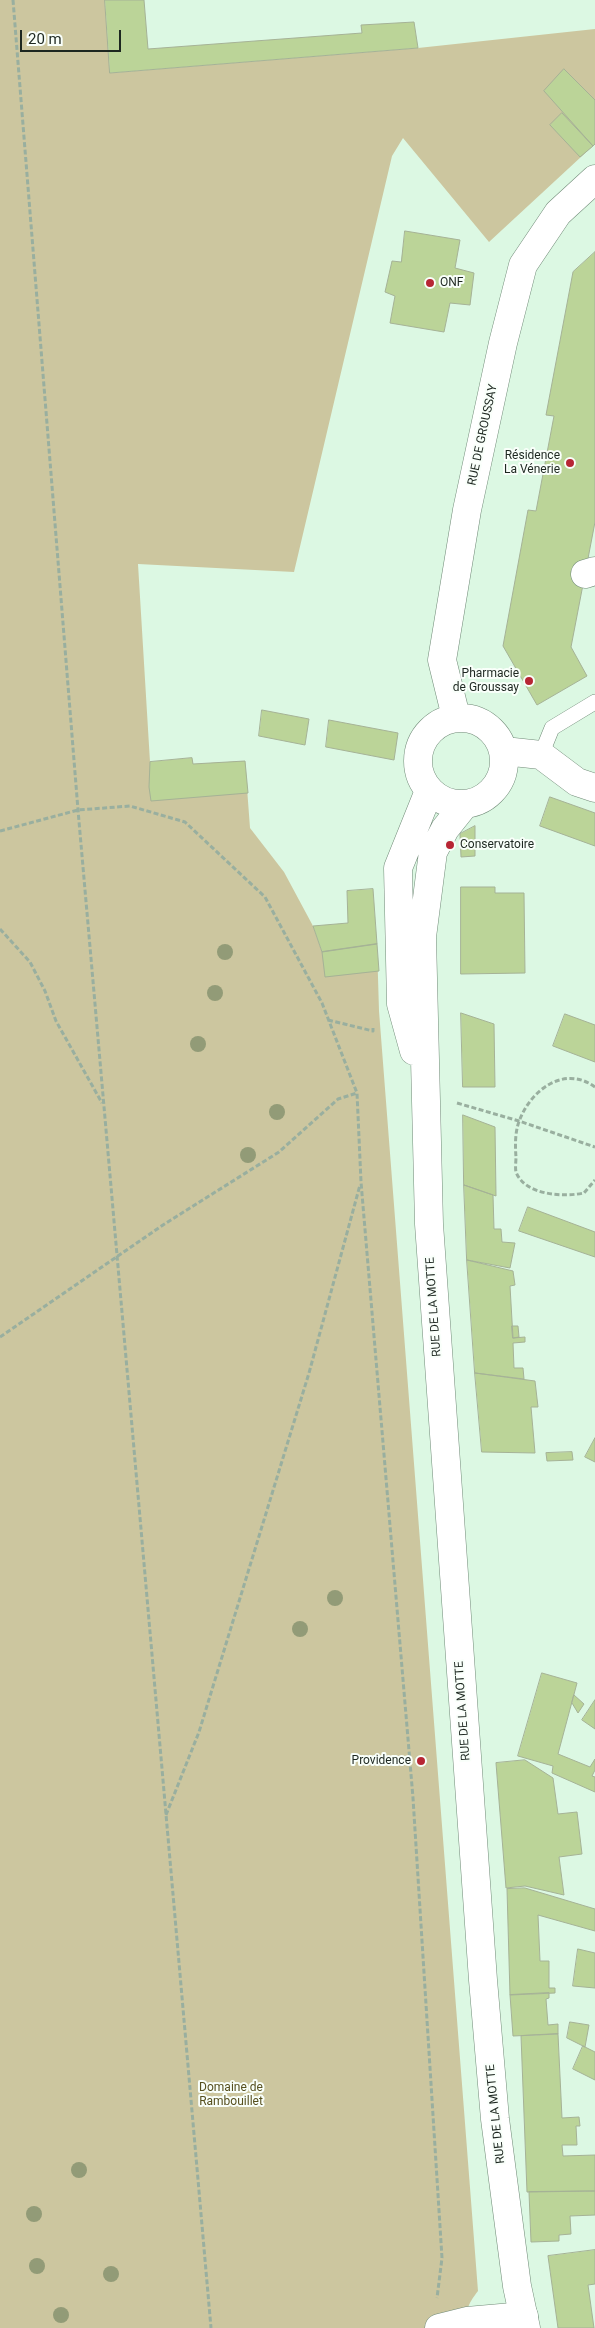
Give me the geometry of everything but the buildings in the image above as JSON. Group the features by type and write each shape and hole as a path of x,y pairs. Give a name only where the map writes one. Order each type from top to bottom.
{"street":[{"name":"RUE DE GROUSSAY","path":"456,717 442,660 467,510 503,343 523,265 558,212 595,179"},
{"path":"456,717 475,720 491,729 499,739 504,751 504,766 500,780 491,792 479,801 465,804 445,802 429,791 421,779 417,766 418,752 423,740 431,729 442,721 456,717"},
{"path":"504,751 541,755 577,782 595,788"},
{"name":"RUE DE LA MOTTE","path":"426,1091 401,1004 398,868 429,791"},
{"name":"RUE DE LA MOTTE","path":"465,804 445,829 434,852 422,937 429,1234 483,1980 496,2119 517,2286 525,2322"},
{"path":"438,2315 468,2321 525,2322"}],"lane":[{"path":"541,755 552,728 595,702"}],"path":[{"path":"13,0 78,810 212,2328"},
{"path":"0,831 78,810 130,806 185,822 265,897 322,1003 357,1094 361,1182 413,1798 442,2258 438,2315"},
{"path":"0,929 30,962 45,991 56,1021 104,1105"},
{"path":"328,1020 373,1032"},
{"path":"595,1087 586,1080 566,1078 545,1086 528,1104 519,1121 515,1142 516,1172 527,1185 549,1194 570,1196 584,1193 595,1180"},
{"path":"0,1337 163,1226 279,1152 338,1099 357,1094"},
{"path":"452,1102 519,1121 595,1147"},
{"path":"166,1815 205,1713 309,1373 361,1182"}],"green space":[{"name":"Domaine de Rambouillet","path":"0,0 105,0 110,73 418,48 595,29 595,144 489,242 403,138 392,156 294,572 138,564 150,762 192,758 193,764 245,761 250,828 284,872 313,926 322,952 377,944 379,1011 478,2291 467,2312 470,2328 0,2328"}],"place":[{"name":"ONF","path":"430,283"},
{"name":"Résidence La Vénerie","path":"570,463"},
{"name":"Pharmacie de Groussay","path":"529,681"},
{"name":"Conservatoire","path":"450,845"},
{"name":"Providence","path":"421,1761"}]}
